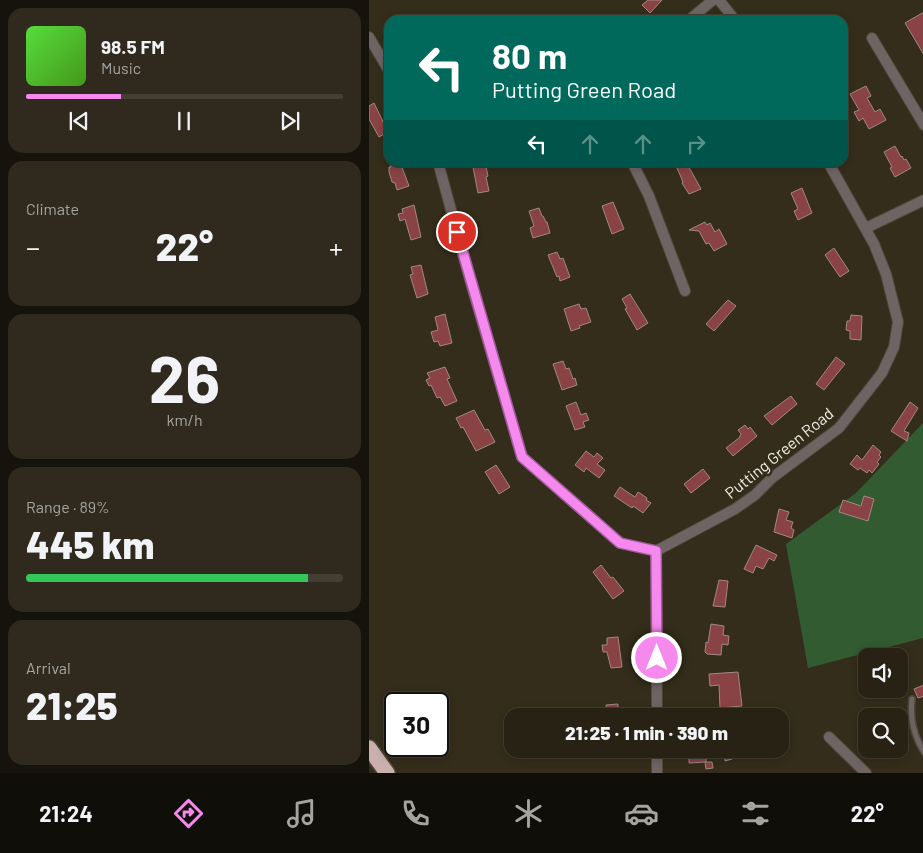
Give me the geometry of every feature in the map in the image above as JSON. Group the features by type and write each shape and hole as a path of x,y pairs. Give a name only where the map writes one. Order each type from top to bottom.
{"highway":[{"path":"369,748 387,773"}],"street":[{"path":"695,15 713,0"},
{"path":"719,0 731,15"},
{"path":"369,37 384,62"},
{"path":"872,38 923,125"},
{"path":"439,167 474,295 522,457 620,543 656,551 657,708"},
{"path":"634,167 649,196 685,291"},
{"name":"Putting Green Road","path":"656,551 735,509 755,495 772,478 839,428 882,373 894,347 898,322 886,274 875,244 831,167"},
{"path":"866,228 923,200"},
{"path":"829,737 866,773"},
{"path":"657,758 657,773"}],"lane":[{"path":"912,699 912,725 923,752"}],"green space":[{"path":"923,423 923,638 885,648 858,648 858,655 808,668 786,544 856,493"}],"building":[{"path":"648,0 662,0 650,13 642,5"},
{"path":"924,12 924,55 905,23"},
{"path":"866,86 871,96 867,98 875,112 880,109 886,120 869,129 863,118 859,121 854,112 859,110 850,94"},
{"path":"374,103 384,124 384,134 379,137 369,119 369,106"},
{"path":"895,146 901,157 904,160 906,159 911,168 895,177 884,152"},
{"path":"389,167 402,167 409,186 397,190 395,183 392,182"},
{"path":"473,167 486,167 489,191 478,193"},
{"path":"676,167 689,167 701,189 689,194 682,183"},
{"path":"802,188 812,213 798,220 794,211 798,209 791,193"},
{"path":"613,202 624,229 612,234 602,206"},
{"path":"414,205 421,237 411,240 405,219 400,221 398,214 403,213 402,209"},
{"path":"539,208 547,222 550,233 533,238 530,228 534,226 529,211"},
{"path":"705,222 707,225 710,223 715,232 719,229 727,244 714,251 709,243 706,244 699,231 689,230"},
{"path":"834,248 849,271 840,277 825,255"},
{"path":"557,252 560,259 563,258 570,277 560,281 548,255"},
{"path":"421,265 428,294 417,298 410,275 413,274 411,267"},
{"path":"630,294 648,323 637,330 625,309 627,308 622,299"},
{"path":"728,300 736,306 714,331 706,324"},
{"path":"579,304 581,309 586,308 591,322 571,331 564,309"},
{"path":"445,314 452,343 440,346 438,341 434,342 431,332 438,330 435,317"},
{"path":"851,315 862,316 861,340 850,339 850,331 846,330 847,321 850,321"},
{"path":"836,357 845,364 824,390 816,384"},
{"path":"563,361 566,369 569,368 573,379 575,378 577,385 562,390 553,364"},
{"path":"445,367 450,378 447,379 457,401 445,406 440,397 437,398 431,385 429,386 426,380 430,378 427,373"},
{"path":"791,396 797,404 772,425 764,416"},
{"path":"576,402 581,415 586,413 589,420 583,422 585,427 575,430 566,406"},
{"path":"910,402 918,408 904,431 909,433 907,441 891,431"},
{"path":"474,410 485,430 488,429 495,442 476,451 456,418"},
{"path":"745,425 748,429 750,427 757,436 733,456 726,448 739,438 741,434 738,430"},
{"path":"873,445 881,452 879,455 881,457 877,462 879,464 872,473 869,470 867,473 860,468 858,470 850,464 857,455 862,460"},
{"path":"586,451 594,457 597,453 603,458 597,464 605,470 599,478 586,468 584,472 575,465"},
{"path":"496,465 510,487 499,494 485,472"},
{"path":"703,469 710,478 691,493 684,484"},
{"path":"620,487 635,497 638,492 651,503 643,513 633,506 632,508 614,496"},
{"path":"864,496 874,499 868,521 839,512 843,500 861,506"},
{"path":"779,509 789,512 786,520 793,522 791,528 794,530 792,538 774,532"},
{"path":"756,545 777,555 774,561 769,558 763,569 756,566 753,573 744,569"},
{"path":"601,565 624,591 613,599 593,572"},
{"path":"719,580 728,581 725,607 713,606"},
{"path":"711,624 724,626 723,635 729,636 728,645 722,644 721,655 707,654 705,652"},
{"path":"618,637 622,667 611,668 607,652 603,652 602,645 607,645 607,638"},
{"path":"738,672 742,706 720,708 719,685 710,686 709,674"},
{"path":"924,685 924,696 918,698 914,689"},
{"path":"618,704 618,708 606,708 606,705"},
{"path":"689,758 706,758 706,762 689,763"},
{"path":"705,762 712,762 713,768 706,769"}],"route":[{"path":"457,232 522,457 620,543 656,551 657,658"}]}
